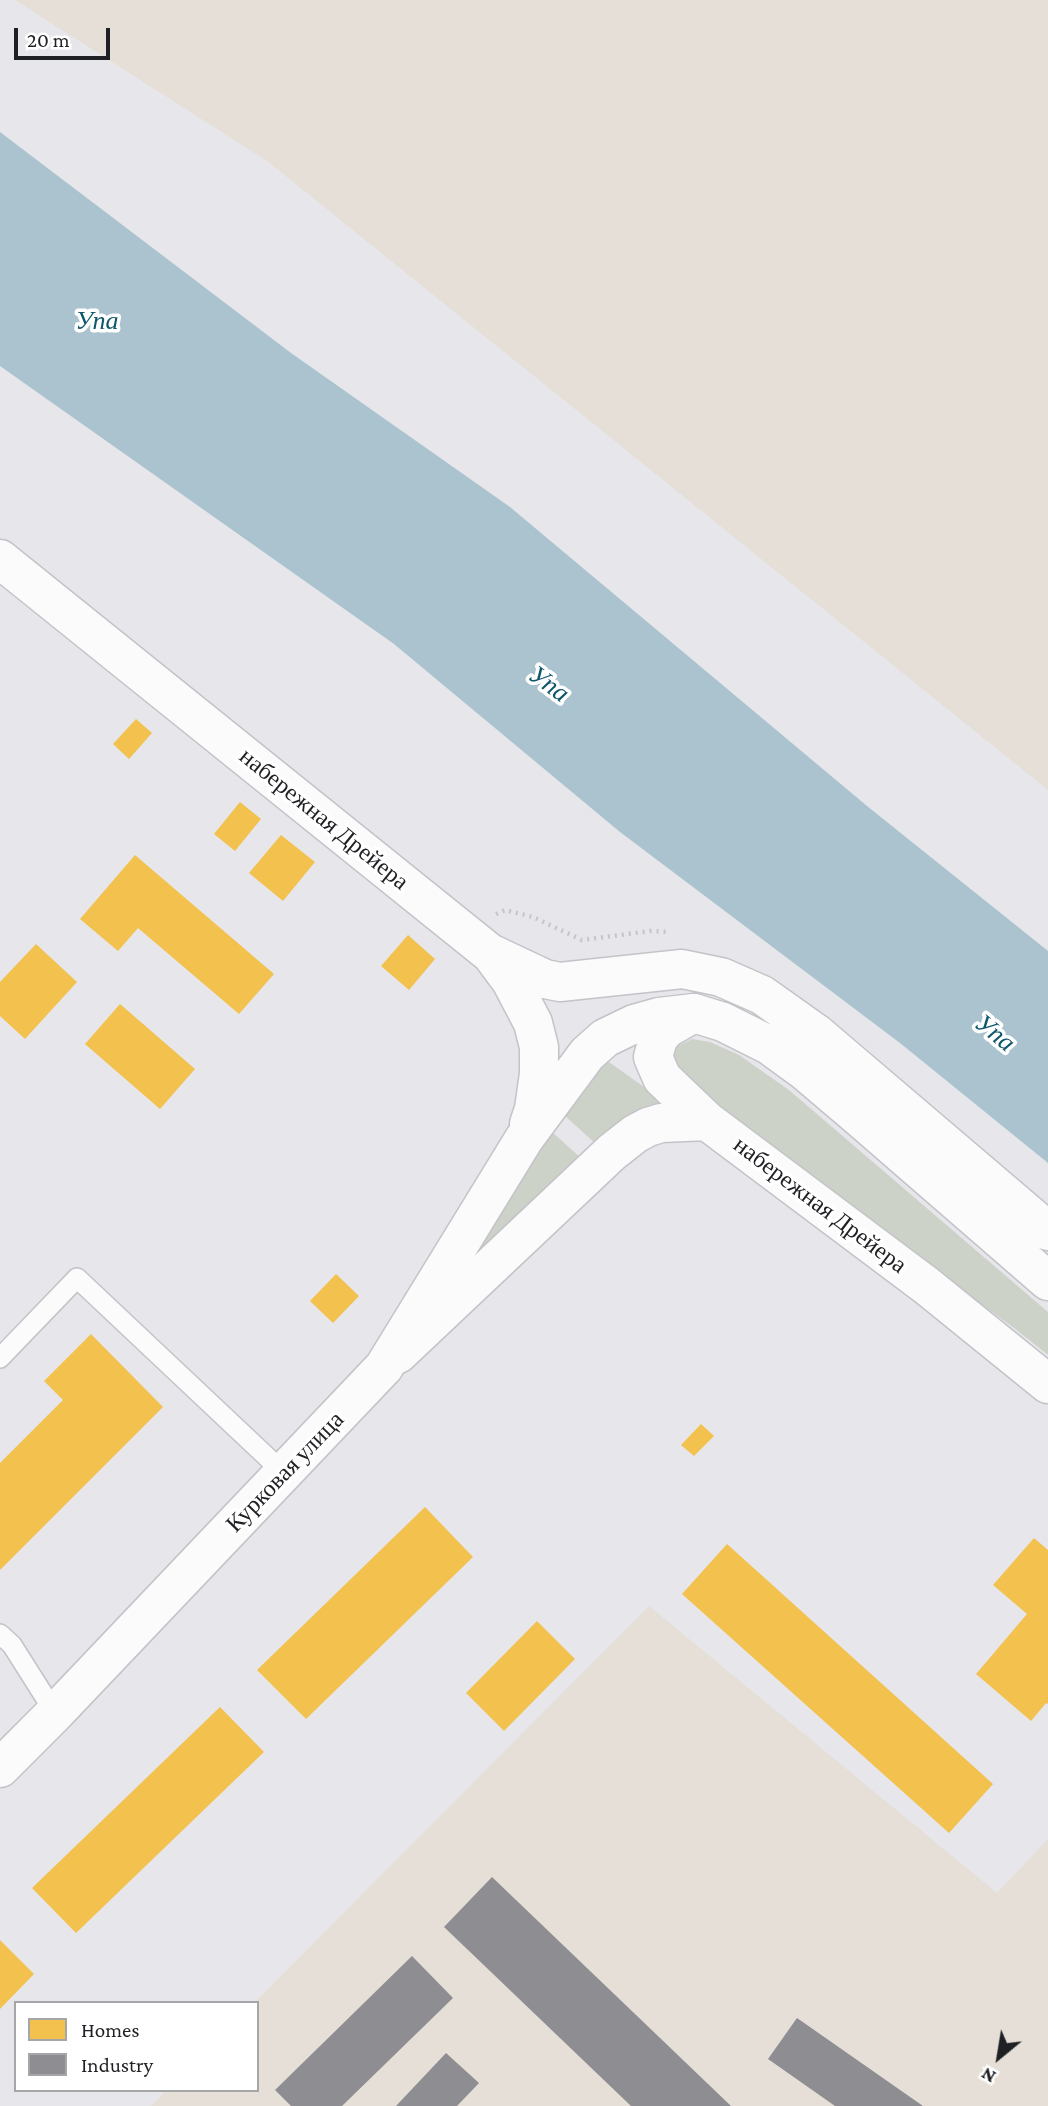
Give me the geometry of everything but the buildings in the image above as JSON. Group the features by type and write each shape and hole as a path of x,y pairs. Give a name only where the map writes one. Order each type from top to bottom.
{"main road":[{"name":"набережная Дрейера","path":"3,567 480,945 511,981 533,1023 539,1046 534,1109 524,1139"},
{"path":"480,945 545,979 560,982 682,969 721,977 762,995 817,1034 1048,1231"},
{"name":"набережная Дрейера","path":"694,1013 666,1029 658,1040 653,1057 662,1078 707,1121 928,1286 1048,1384"},
{"path":"524,1139 587,1054 605,1038 634,1024 659,1017 694,1013 746,1032 806,1072 1048,1281"},
{"path":"384,1367 612,1152 648,1127 661,1123 707,1121"},
{"name":"Курковая улица","path":"0,1768 384,1367 524,1139"}],"lane":[{"path":"0,1358 78,1278 284,1473"},
{"path":"0,1634 12,1644 55,1713"}],"path":[{"path":"480,945 490,916 505,910 533,917 582,940 650,931 678,933"}],"shaded area":[{"path":"15,0 1048,0 1048,790 267,161"},
{"path":"692,1039 710,1042 739,1055 789,1090 1048,1312 1048,1355 677,1080 671,1057 678,1046"},
{"path":"606,1060 671,1106 596,1144 564,1115"},
{"path":"551,1131 582,1159 453,1280"},
{"path":"649,1606 997,1893 1048,1839 1048,2106 151,2106 165,2092 259,2092 259,2001 256,2001"}],"water":[{"name":"Упа","path":"0,132 291,353 510,507 867,806 1048,951 1048,1163 900,1043 620,832 394,644 0,366"}]}
